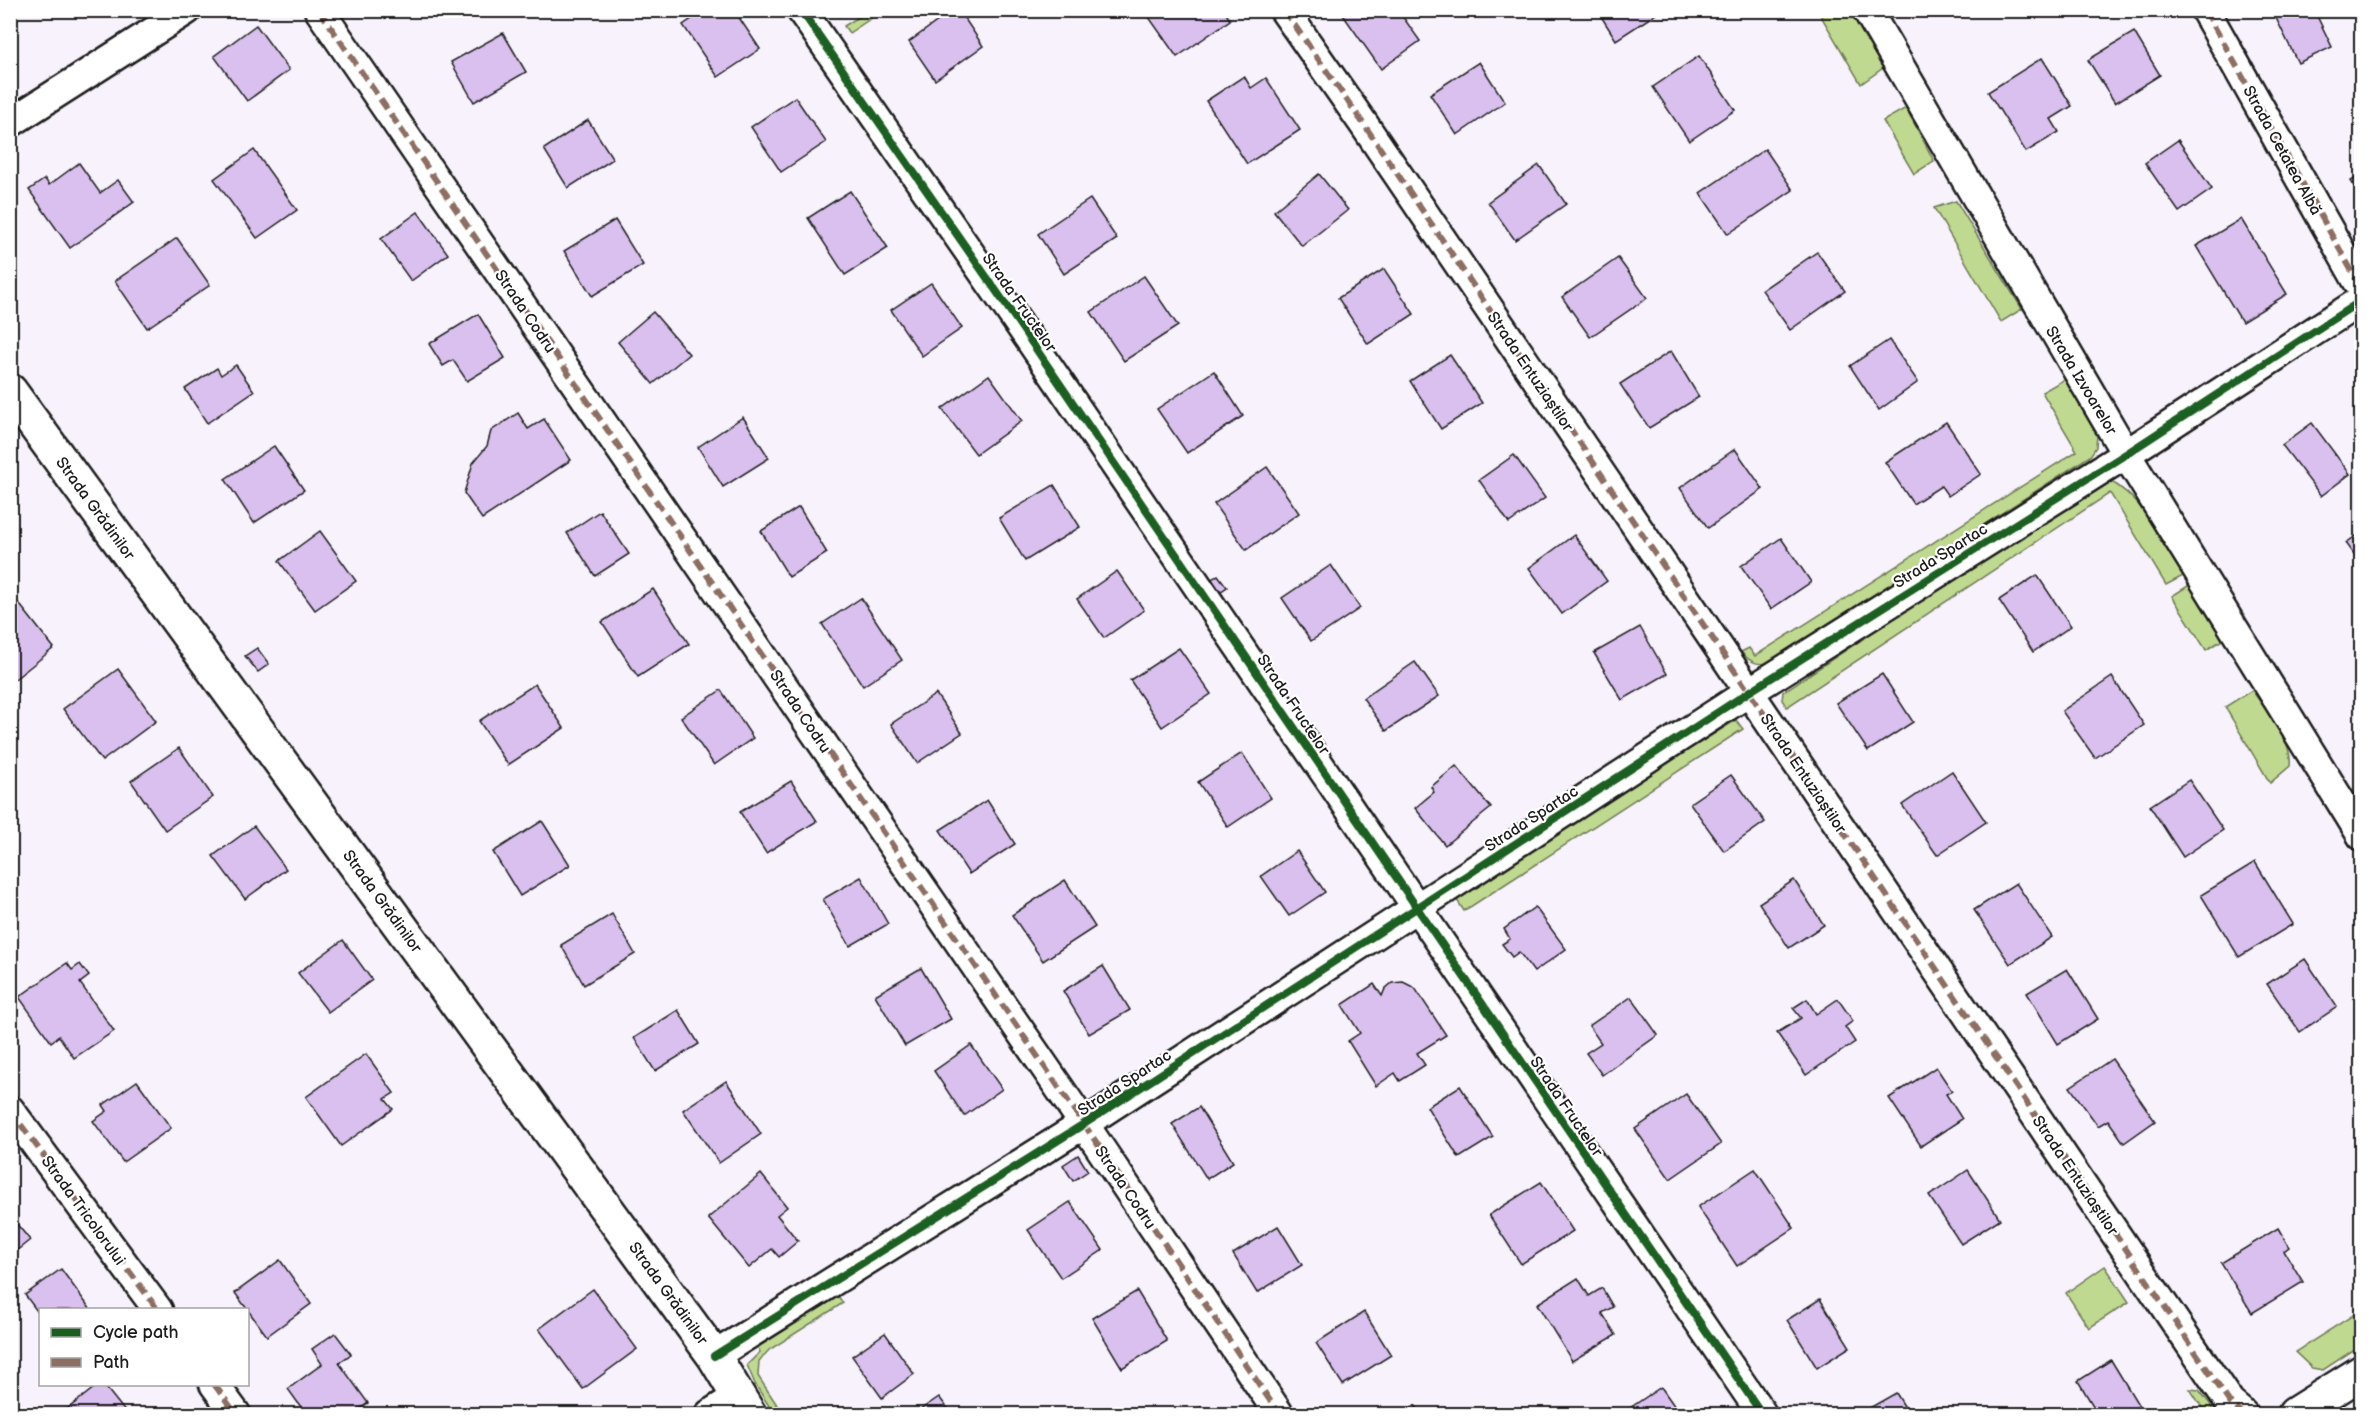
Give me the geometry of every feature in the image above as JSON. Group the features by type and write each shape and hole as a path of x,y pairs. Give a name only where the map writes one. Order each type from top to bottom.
{"street":[{"path":"10,123 187,10"},
{"name":"Strada Codru","path":"319,10 1084,1124 1279,1414"},
{"name":"Strada Fructelor","path":"801,10 1015,318 1762,1414"},
{"name":"Strada Entuziaștilor","path":"1284,10 1365,126 2230,1403 2243,1414"},
{"name":"Strada Izvoarelor","path":"1867,10 2126,454 2361,836"},
{"name":"Strada Cetatea Albă","path":"2205,10 2361,289"},
{"name":"Strada Spartac","path":"714,1356 1084,1124 1749,692 2126,454 2361,300"},
{"name":"Strada Grădinilor","path":"10,391 714,1356 744,1405"},
{"name":"Strada Tricolorului","path":"10,1110 157,1308"},
{"path":"2295,1414 2361,1372"},
{"path":"215,1386 236,1414"},
{"path":"710,1414 744,1405"}],"green space":[{"path":"868,11 882,11 849,33 844,26"},
{"path":"1818,11 1851,11 1883,68 1861,84"},
{"path":"1906,108 1934,161 1914,174 1883,121"},
{"path":"1956,201 2022,309 2001,322 1934,208"},
{"path":"2065,379 2097,435 2096,447 2090,456 1772,662 1755,663 1741,652 1749,648 1755,656 2077,451 2042,392"},
{"path":"2108,480 2121,488 2142,509 2185,575 2166,585 2110,493 1787,707 1782,700 1783,692 2095,485"},
{"path":"2191,584 2224,639 2206,650 2172,596"},
{"path":"2252,690 2283,736 2290,756 2290,766 2270,783 2225,707"},
{"path":"1736,720 1743,729 1464,911 1455,897"},
{"path":"2105,1266 2129,1302 2089,1328 2066,1293"},
{"path":"838,1296 843,1303 769,1350 759,1361 758,1376 783,1414 774,1414 755,1384 747,1365 760,1352 758,1347"},
{"path":"2361,1310 2361,1345 2323,1370 2312,1368 2295,1352"},
{"path":"2190,1389 2199,1390 2210,1404 2214,1414 2202,1414 2205,1412"}],"building":[{"path":"705,10 734,10 760,49 718,77 683,25"},
{"path":"953,10 959,10 983,46 935,80 909,42"},
{"path":"1150,10 1224,10 1230,20 1177,57 1146,13"},
{"path":"1350,10 1398,10 1420,41 1381,69 1343,15"},
{"path":"1597,10 1662,10 1616,40"},
{"path":"2292,10 2314,10 2332,47 2298,63 2276,18"},
{"path":"256,25 289,70 247,101 214,56"},
{"path":"2134,32 2160,75 2115,103 2088,60"},
{"path":"503,33 526,72 474,102 451,62"},
{"path":"1699,56 1735,110 1689,141 1653,87"},
{"path":"2042,58 2072,106 2051,119 2059,132 2026,152 1988,92"},
{"path":"1479,62 1505,102 1457,135 1430,94"},
{"path":"1244,76 1251,88 1266,78 1300,130 1247,164 1206,101"},
{"path":"795,97 826,142 781,172 751,127"},
{"path":"588,120 613,159 568,188 544,149"},
{"path":"2178,140 2212,189 2179,212 2145,163"},
{"path":"1765,149 1793,190 1728,234 1700,193"},
{"path":"254,150 297,210 257,238 214,179"},
{"path":"79,163 100,193 118,180 134,202 70,248 29,190 45,179 49,185"},
{"path":"1539,165 1566,204 1515,240 1488,202"},
{"path":"1319,174 1348,210 1302,246 1274,211"},
{"path":"2362,175 2362,199 2351,181"},
{"path":"850,191 888,248 845,275 808,218"},
{"path":"1090,199 1117,239 1064,274 1038,234"},
{"path":"418,212 448,254 411,281 381,239"},
{"path":"2241,219 2287,294 2242,322 2196,246"},
{"path":"615,220 643,265 592,296 564,251"},
{"path":"177,238 210,285 147,328 115,281"},
{"path":"1817,252 1845,291 1790,330 1762,290"},
{"path":"1618,258 1647,298 1590,337 1562,297"},
{"path":"1384,269 1414,314 1368,344 1338,298"},
{"path":"1144,276 1178,326 1124,361 1091,312"},
{"path":"931,283 962,328 922,356 891,310"},
{"path":"653,312 689,354 653,384 618,342"},
{"path":"478,314 505,358 467,381 453,360 443,366 429,344"},
{"path":"1889,340 1918,382 1879,410 1850,366"},
{"path":"1671,351 1699,397 1649,428 1620,384"},
{"path":"1450,355 1482,403 1441,429 1410,381"},
{"path":"236,365 254,391 207,423 185,389 217,368 221,375"},
{"path":"1214,371 1243,416 1187,453 1157,409"},
{"path":"989,375 1022,421 976,454 942,409"},
{"path":"518,413 528,429 544,419 571,460 482,519 464,493 473,463 487,446 491,431"},
{"path":"743,417 769,458 723,487 698,447"},
{"path":"1946,422 1981,474 1948,496 1941,486 1913,504 1885,462"},
{"path":"2312,423 2350,474 2321,496 2282,445"},
{"path":"274,446 304,490 254,523 225,479"},
{"path":"1735,449 1763,489 1708,528 1680,488"},
{"path":"1514,455 1545,498 1509,523 1479,480"},
{"path":"1267,467 1299,513 1246,550 1214,504"},
{"path":"1054,485 1080,527 1025,561 999,518"},
{"path":"799,507 827,553 789,577 761,531"},
{"path":"600,511 629,554 595,576 567,533"},
{"path":"320,531 356,581 315,610 279,561"},
{"path":"2362,532 2362,565 2346,543"},
{"path":"1574,535 1607,581 1562,614 1529,568"},
{"path":"1781,538 1811,582 1771,609 1741,566"},
{"path":"1331,565 1360,608 1311,641 1282,598"},
{"path":"1117,571 1144,610 1104,638 1077,599"},
{"path":"1218,575 1227,587 1217,594 1209,581"},
{"path":"2037,575 2071,626 2033,652 1999,600"},
{"path":"653,589 689,644 638,677 602,622"},
{"path":"861,598 902,660 863,686 822,624"},
{"path":"17,601 54,648 10,683 10,607"},
{"path":"1640,627 1667,674 1622,700 1594,653"},
{"path":"257,648 269,664 258,672 245,656"},
{"path":"1179,648 1211,694 1162,727 1130,680"},
{"path":"1415,662 1439,696 1386,731 1363,698"},
{"path":"118,669 156,721 102,761 63,709"},
{"path":"1882,674 1913,722 1868,751 1836,703"},
{"path":"2112,677 2144,725 2095,758 2062,711"},
{"path":"535,684 564,728 508,765 479,721"},
{"path":"721,690 753,738 714,765 681,717"},
{"path":"936,694 962,733 917,763 891,724"},
{"path":"179,748 213,797 165,830 131,781"},
{"path":"1242,753 1271,798 1228,827 1198,782"},
{"path":"1456,766 1491,808 1445,845 1415,808 1434,792 1431,787"},
{"path":"1952,771 1986,822 1937,855 1902,805"},
{"path":"1731,775 1765,822 1724,851 1690,803"},
{"path":"2189,780 2223,830 2183,857 2150,806"},
{"path":"791,781 817,821 766,853 740,812"},
{"path":"987,800 1015,844 969,874 940,830"},
{"path":"542,821 570,865 520,896 493,852"},
{"path":"254,826 286,869 245,899 213,856"},
{"path":"1297,851 1325,892 1289,916 1261,876"},
{"path":"2255,862 2293,924 2239,957 2201,895"},
{"path":"861,877 888,924 850,946 823,899"},
{"path":"1065,880 1095,927 1043,961 1012,915"},
{"path":"1794,880 1824,925 1789,948 1759,903"},
{"path":"2016,883 2052,937 2010,964 1974,910"},
{"path":"1535,907 1566,949 1534,972 1519,952 1512,957 1502,944 1510,939 1504,929"},
{"path":"612,914 635,954 584,985 561,945"},
{"path":"343,940 372,980 328,1012 298,973"},
{"path":"2305,959 2337,1007 2300,1032 2267,984"},
{"path":"67,963 72,970 80,964 89,976 80,983 114,1031 74,1058 59,1036 51,1042 19,997"},
{"path":"1103,966 1130,1010 1089,1034 1063,991"},
{"path":"921,968 951,1019 905,1046 875,995"},
{"path":"2067,969 2098,1019 2058,1044 2027,993"},
{"path":"1403,982 1415,988 1446,1035 1417,1053 1425,1065 1400,1081 1395,1073 1376,1086 1348,1041 1360,1033 1342,1005 1374,984 1382,996 1385,989 1392,983"},
{"path":"1631,997 1658,1035 1602,1075 1586,1053 1601,1043 1589,1026"},
{"path":"1807,999 1816,1014 1838,999 1853,1021 1845,1027 1855,1042 1806,1075 1777,1033 1801,1018 1793,1008"},
{"path":"678,1010 699,1044 655,1071 634,1038"},
{"path":"971,1045 1002,1089 964,1116 934,1071"},
{"path":"366,1054 394,1093 385,1099 393,1109 341,1146 306,1097"},
{"path":"2112,1059 2155,1121 2124,1143 2108,1120 2098,1126 2070,1087"},
{"path":"1936,1067 1952,1091 1946,1094 1962,1119 1921,1146 1889,1098"},
{"path":"137,1081 171,1128 123,1162 93,1121 107,1111 103,1105"},
{"path":"726,1081 761,1134 719,1163 683,1110"},
{"path":"1460,1086 1493,1137 1459,1158 1427,1107"},
{"path":"1686,1094 1721,1144 1670,1179 1635,1129"},
{"path":"1199,1107 1233,1162 1207,1179 1172,1124"},
{"path":"1078,1155 1088,1171 1073,1181 1063,1165"},
{"path":"1755,1169 1794,1228 1737,1266 1698,1207"},
{"path":"1968,1170 2000,1219 1961,1244 1929,1196"},
{"path":"761,1174 787,1207 777,1215 798,1241 779,1257 772,1249 749,1268 708,1218"},
{"path":"1541,1182 1573,1231 1521,1264 1489,1215"},
{"path":"1070,1202 1103,1250 1061,1278 1028,1230"},
{"path":"10,1216 30,1240 10,1256"},
{"path":"1278,1226 1302,1265 1257,1293 1233,1254"},
{"path":"2278,1228 2289,1247 2284,1251 2303,1282 2252,1313 2221,1263"},
{"path":"280,1260 311,1304 267,1336 249,1312 249,1308 246,1308 235,1293"},
{"path":"61,1269 90,1308 39,1308 39,1314 25,1295"},
{"path":"1578,1278 1589,1296 1602,1288 1613,1307 1602,1313 1616,1335 1572,1361 1537,1304"},
{"path":"593,1289 637,1349 583,1389 539,1329"},
{"path":"1137,1291 1167,1341 1122,1368 1092,1318"},
{"path":"1820,1299 1850,1347 1817,1368 1787,1320"},
{"path":"1364,1312 1391,1355 1343,1385 1316,1343"},
{"path":"335,1333 351,1354 339,1363 368,1403 352,1414 306,1414 288,1389 322,1364 312,1349"},
{"path":"885,1333 914,1374 882,1398 852,1356"},
{"path":"2111,1360 2139,1406 2126,1414 2098,1414 2078,1381"},
{"path":"96,1386 105,1386 127,1414 61,1414"},
{"path":"1661,1387 1680,1414 1621,1414"},
{"path":"1896,1393 1909,1414 1859,1414"},
{"path":"939,1397 952,1414 914,1414"},
{"path":"1415,1405 1421,1414 1399,1414"},
{"path":"1201,1407 1207,1414 1190,1414"}],"marked path":[{"path":"319,10 1084,1124 1279,1414"},
{"path":"1284,10 1365,126 2230,1403 2243,1414"},
{"path":"2205,10 2362,289"},
{"path":"10,1110 157,1308"},
{"path":"215,1386 236,1414"}],"cycle path":[{"path":"801,10 1015,318 1762,1414"},
{"path":"714,1356 1084,1124 1749,692 2126,454 2362,300"}]}
